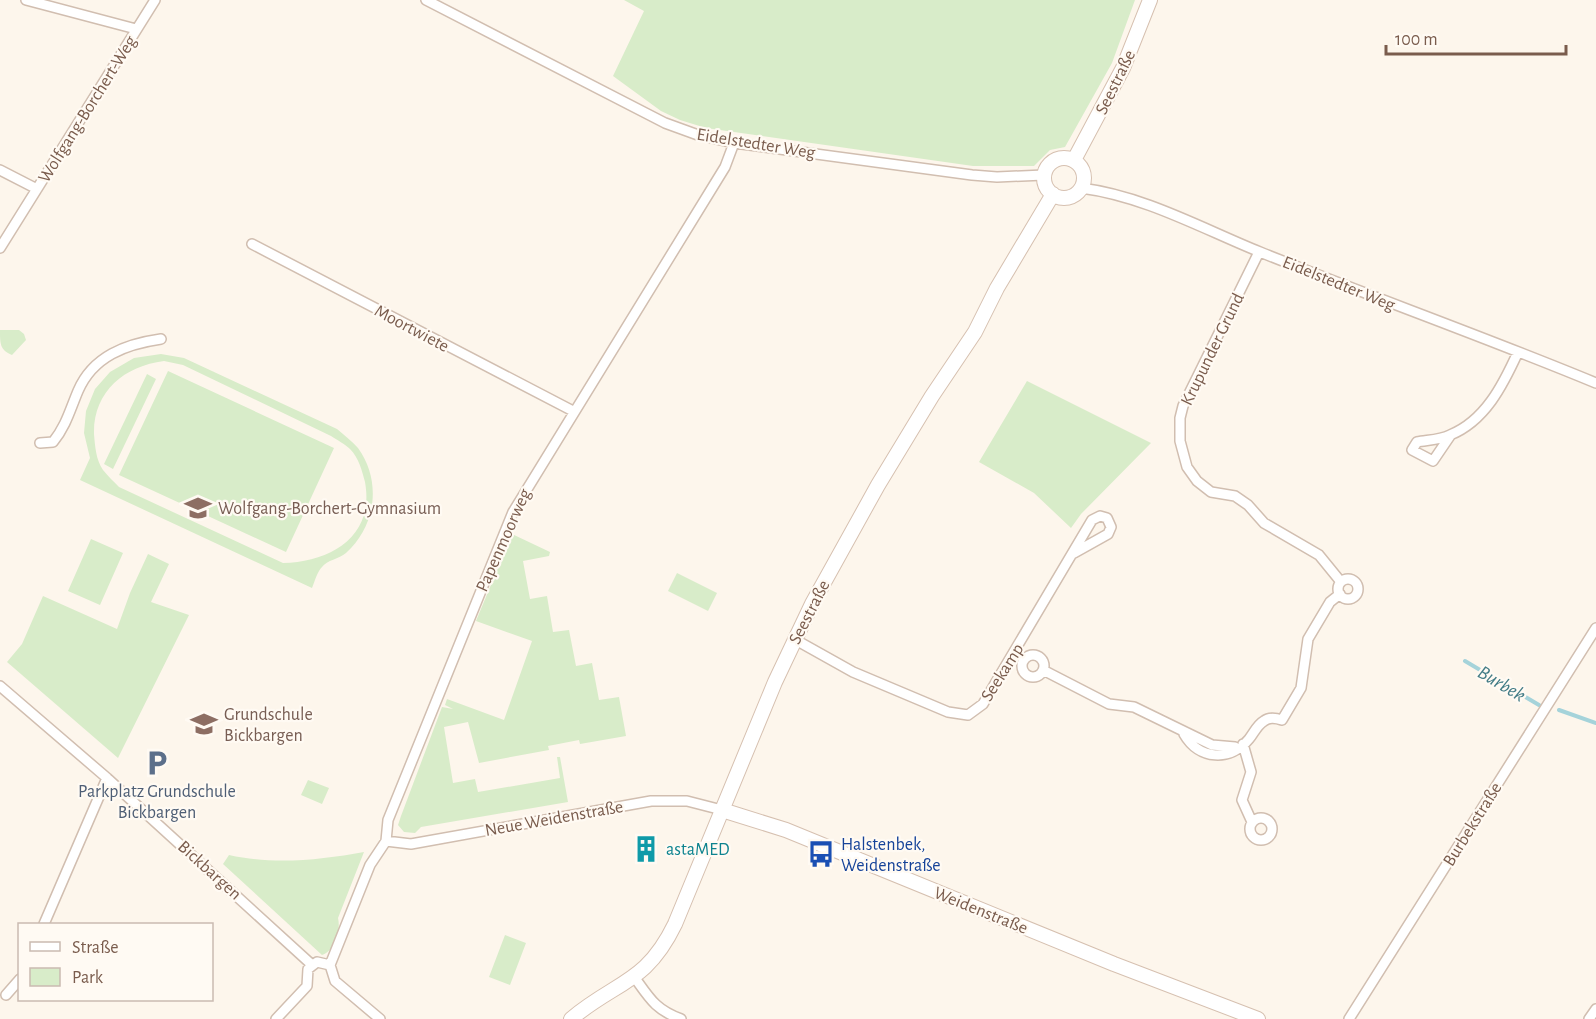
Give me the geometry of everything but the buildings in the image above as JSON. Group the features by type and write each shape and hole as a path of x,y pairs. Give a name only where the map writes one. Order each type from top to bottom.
{"street":[{"name":"Wolfgang-Borchert-Weg","path":"26,0 136,29"},
{"name":"Wolfgang-Borchert-Weg","path":"0,248 154,0"},
{"name":"Eidelstedter Weg","path":"426,0 665,123 698,135 734,143 981,176 1044,175"},
{"name":"Seestraße","path":"1074,160 1123,68 1150,0"},
{"name":"Papenmoorweg","path":"330,965 370,865 386,842 388,820 505,529 531,480 725,167 734,143"},
{"path":"1059,158 1074,160 1083,173 1081,188 1068,197 1053,194 1044,182 1044,175 1052,162 1059,158"},
{"name":"Wolfgang-Borchert-Weg","path":"0,170 37,189"},
{"name":"Eidelstedter Weg","path":"1081,188 1119,195 1151,206 1259,252 1596,383"},
{"name":"Seestraße","path":"571,1019 650,965 673,928 794,639 878,485 932,396 975,332 997,288 1053,194"},
{"name":"Moortwiete","path":"252,244 573,411"},
{"name":"Krupunder Grund","path":"1043,669 1109,704 1134,707 1184,734 1193,747 1207,755 1224,754 1243,744 1263,721 1272,718 1282,720 1301,688 1308,639 1330,602 1340,594 1351,598 1358,590 1352,580 1341,582 1319,555 1264,523 1242,500 1204,487 1191,474 1182,452 1179,431 1183,406 1259,252"},
{"path":"40,443 53,442 62,431 78,390 97,363 120,348 161,339"},
{"path":"1450,436 1481,414 1493,399 1518,352"},
{"name":"Seekamp","path":"794,639 853,672 958,715 968,715 983,704 1074,552"},
{"path":"1340,594 1341,582"},
{"name":"Burbekstraße","path":"1349,1019 1596,628"},
{"name":"Krupunder Grund","path":"1014,654 1024,659 1036,656 1043,663 1043,669 1038,675 1028,675 1022,666 1024,659"},
{"name":"Bickbargen","path":"0,686 107,778 311,964"},
{"path":"1243,744 1251,772 1242,800 1252,822"},
{"path":"44,923 107,778"},
{"name":"Neue Weidenstraße","path":"386,842 411,844 651,801 687,801 722,810"},
{"name":"Weidenstraße","path":"722,810 786,830 1237,1016 1258,1019"},
{"path":"276,1019 307,986 306,974 311,964 324,962 330,965 335,981 380,1019"},
{"path":"634,978 654,1005 663,1012 681,1019"},
{"path":"6,995 18,981"},
{"path":"1589,1019 1596,1009"}],"green space":[{"path":"624,0 1135,0 1112,63 1065,147 1050,150 1034,166 973,166 706,128 661,111 613,76 644,11"},
{"path":"0,330 19,330 24,334 26,340 12,355 2,346"},
{"path":"161,354 184,358 337,429 358,448 366,461 373,489 369,517 356,542 346,553 324,565 312,588 80,480 90,458 84,433 86,411 95,389 110,372 134,358","holes":["164,361 183,365 331,436 350,449 356,456 361,469 365,482 366,501 363,518 356,532 345,543 317,558 283,563 119,487 103,470 97,457 94,434 95,419 105,394 124,375 149,364"]},
{"path":"168,371 334,448 286,552 119,475"},
{"path":"147,374 156,379 113,469 104,464"},
{"path":"1027,381 1151,443 1081,514 1071,528 1034,493 979,462"},
{"path":"512,534 550,552 549,556 523,561 530,599 547,596 553,632 569,630 576,666 592,663 599,700 619,697 626,736 580,744 579,740 548,746 549,750 479,763 468,722 444,727 453,783 475,779 478,792 560,778 557,757 560,757 568,802 421,827 415,833 404,832 398,825 442,707 453,709 445,705 447,699 504,720 532,641 476,621"},
{"path":"91,539 123,553 100,605 68,591"},
{"path":"148,554 169,564 151,602 189,615 118,758 7,662 22,644 43,596 117,629"},
{"path":"677,573 717,593 708,611 668,591"},
{"path":"308,780 329,788 322,804 301,795"},
{"path":"364,852 338,918 339,928 334,945 322,955 223,864 229,855 280,861"},
{"path":"505,935 526,943 510,985 489,977"}],"waterway":[{"name":"Burbek","path":"1465,661 1539,705"},
{"name":"Burbek","path":"1559,710 1596,723"}],"place":[{"name":"Wolfgang-Borchert-Gymnasium","path":"198,508"},
{"name":"Grundschule Bickbargen","path":"204,724"},
{"name":"Parkplatz Grundschule Bickbargen","path":"157,763"},
{"name":"astaMED","path":"646,849"},
{"name":"Halstenbek, Weidenstraße","path":"821,854"}]}
